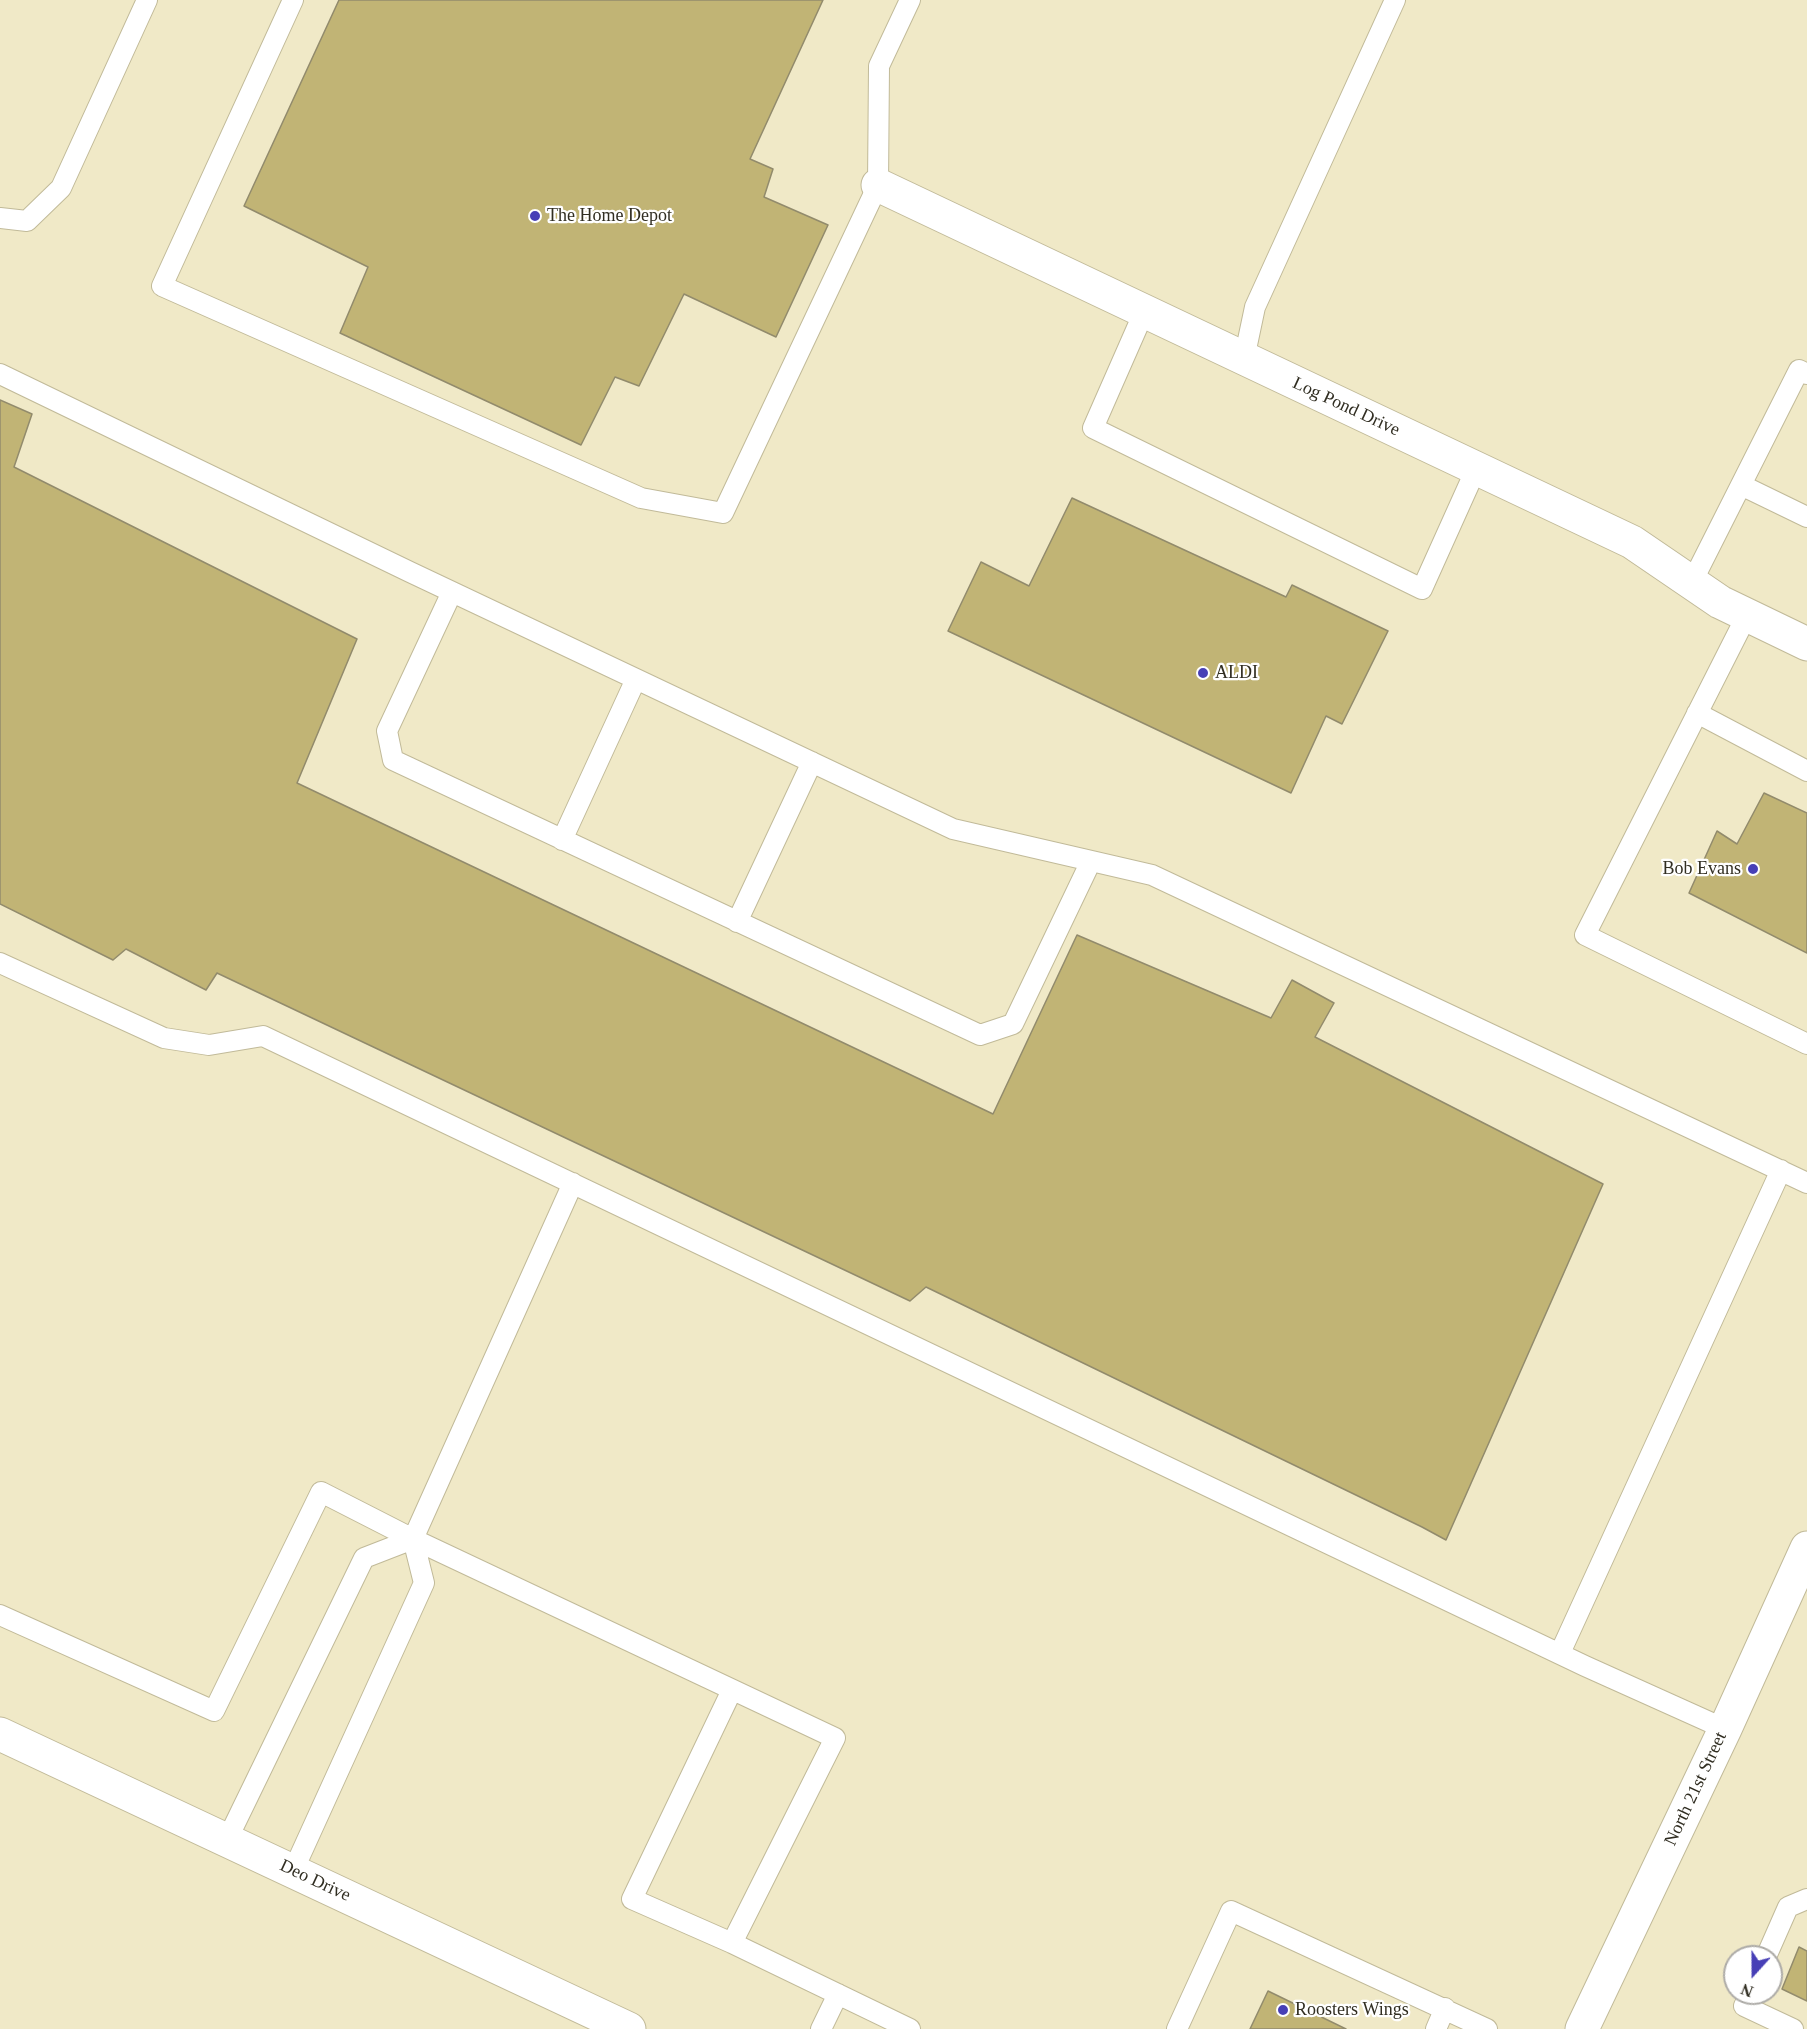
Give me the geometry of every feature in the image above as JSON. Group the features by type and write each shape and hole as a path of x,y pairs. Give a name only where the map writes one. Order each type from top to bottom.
{"street":[{"name":"Log Pond Drive","path":"878,185 1632,542 1720,602 1807,644"},
{"name":"North 21st Street","path":"1582,2029 1725,1729 1807,1548"},
{"name":"Deo Drive","path":"0,1734 629,2029"}],"lane":[{"path":"0,218 27,221 61,188 147,0"},
{"path":"293,0 162,286 641,498 723,513 878,185 879,66 910,0"},
{"path":"1244,359 1255,307 1395,0"},
{"path":"1144,312 1093,428 1422,589 1476,469"},
{"path":"1692,582 1799,370 1807,374"},
{"path":"0,374 452,592 953,829 1152,875 1807,1183"},
{"path":"1741,485 1807,517"},
{"path":"452,592 387,730 393,760 980,1035 1013,1024 1091,861"},
{"path":"1747,615 1585,935 1807,1044"},
{"path":"562,840 636,679"},
{"path":"1697,713 1807,771"},
{"path":"737,922 812,762"},
{"path":"0,963 164,1038 209,1045 263,1036 1560,1653 1725,1729"},
{"path":"1560,1653 1781,1170"},
{"path":"293,1871 424,1583 413,1539 573,1184"},
{"path":"0,1615 214,1711 321,1492 413,1539 835,1738 732,1943"},
{"path":"227,1840 364,1558 413,1539"},
{"path":"732,1690 632,1899 732,1943 910,2029"},
{"path":"1771,1945 1788,1907 1807,1899"},
{"path":"1177,2029 1231,1911 1487,2029"},
{"path":"821,2029 838,1994"},
{"path":"1744,2005 1793,2029"},
{"path":"1436,2029 1445,2008"}],"building":[{"name":"The Home Depot","path":"339,0 823,0 750,159 773,169 764,197 828,225 776,337 684,294 639,386 615,377 581,445 340,333 368,267 244,206"},
{"path":"0,400 32,414 14,467 357,639 297,783 993,1114 1077,935 1271,1018 1292,980 1334,1003 1315,1037 1603,1184 1446,1540 926,1287 910,1301 217,973 206,990 126,949 113,960 0,904"},
{"name":"ALDI","path":"1072,498 1286,597 1292,585 1388,631 1342,724 1326,716 1291,793 948,631 981,562 1029,586"},
{"name":"Bob Evans","path":"1764,793 1807,813 1807,953 1689,893 1717,831 1737,844"},
{"path":"1799,1947 1807,1951 1807,2001 1783,1989"},
{"name":"Roosters Wings","path":"1268,1991 1346,2029 1250,2029"}],"place":[{"name":"The Home Depot","path":"535,216"},
{"name":"ALDI","path":"1203,673"},
{"name":"Bob Evans","path":"1753,869"},
{"name":"Roosters Wings","path":"1283,2010"}]}
